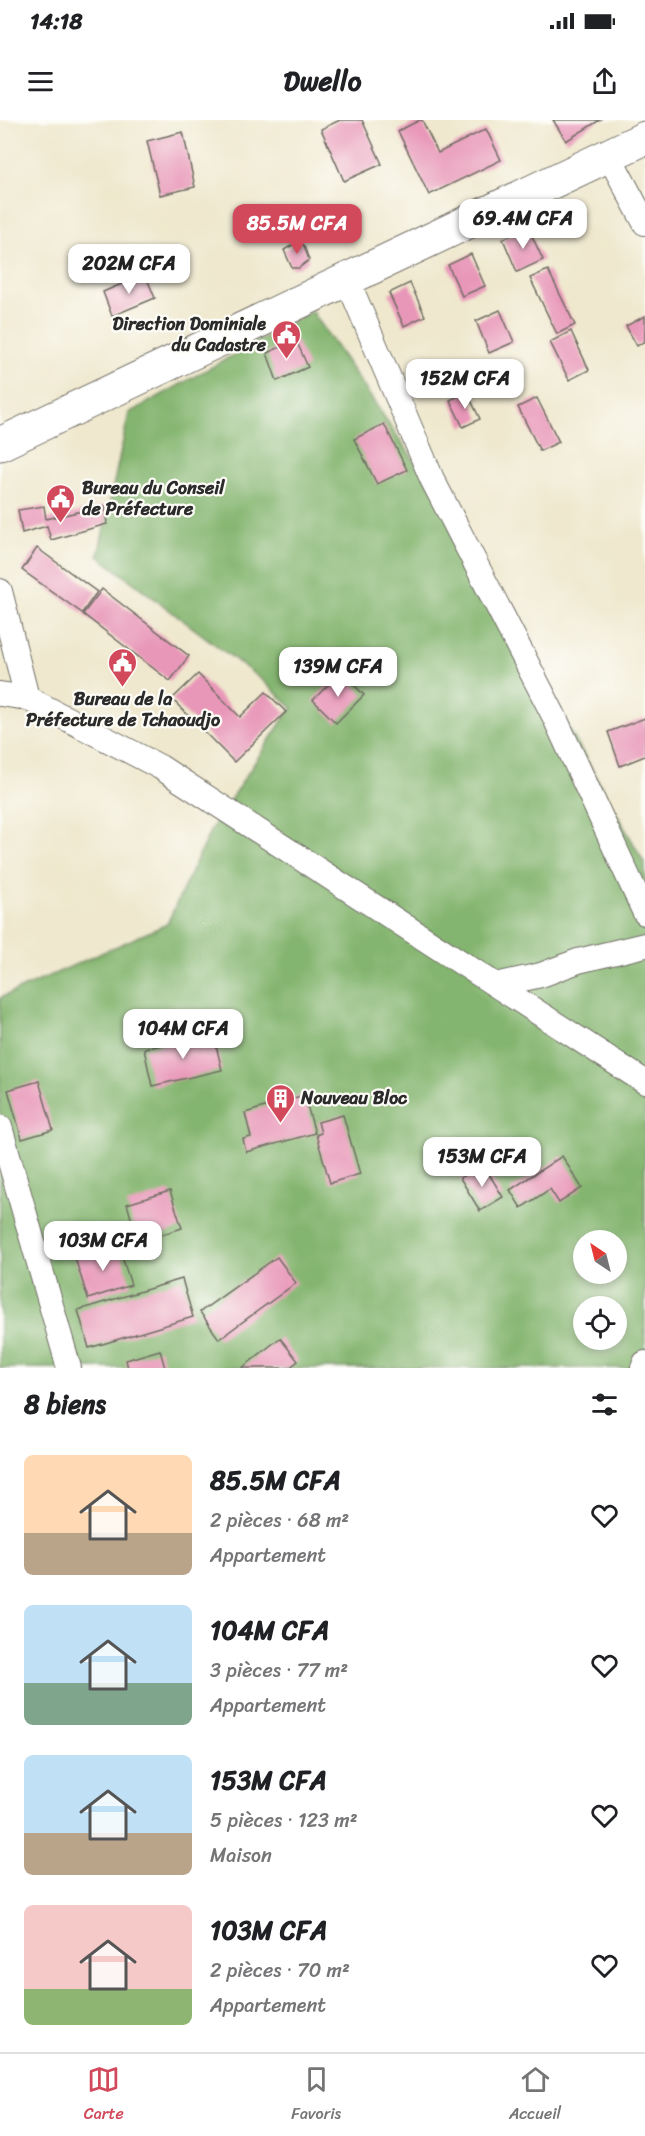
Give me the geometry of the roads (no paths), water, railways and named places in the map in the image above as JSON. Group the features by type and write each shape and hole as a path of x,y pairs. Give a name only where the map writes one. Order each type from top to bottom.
{"main road":[{"path":"0,421 638,120"},
{"path":"0,444 645,138"}],"street":[{"path":"609,156 645,223"},
{"path":"347,279 432,479 553,714 645,913"},
{"path":"0,591 27,698"},
{"path":"0,694 27,698 160,767 645,1082"},
{"path":"496,985 541,975 578,962 645,945"},
{"path":"0,1127 69,1368"},
{"path":"643,1368 645,1363"}],"place":[{"name":"Direction Dominiale du Cadastre","path":"287,360"},
{"name":"Bureau du Conseil de Préfecture","path":"61,524"},
{"name":"Bureau de la Préfecture de Tchaoudjo","path":"123,688"},
{"name":"Nouveau Bloc","path":"280,1124"}]}
